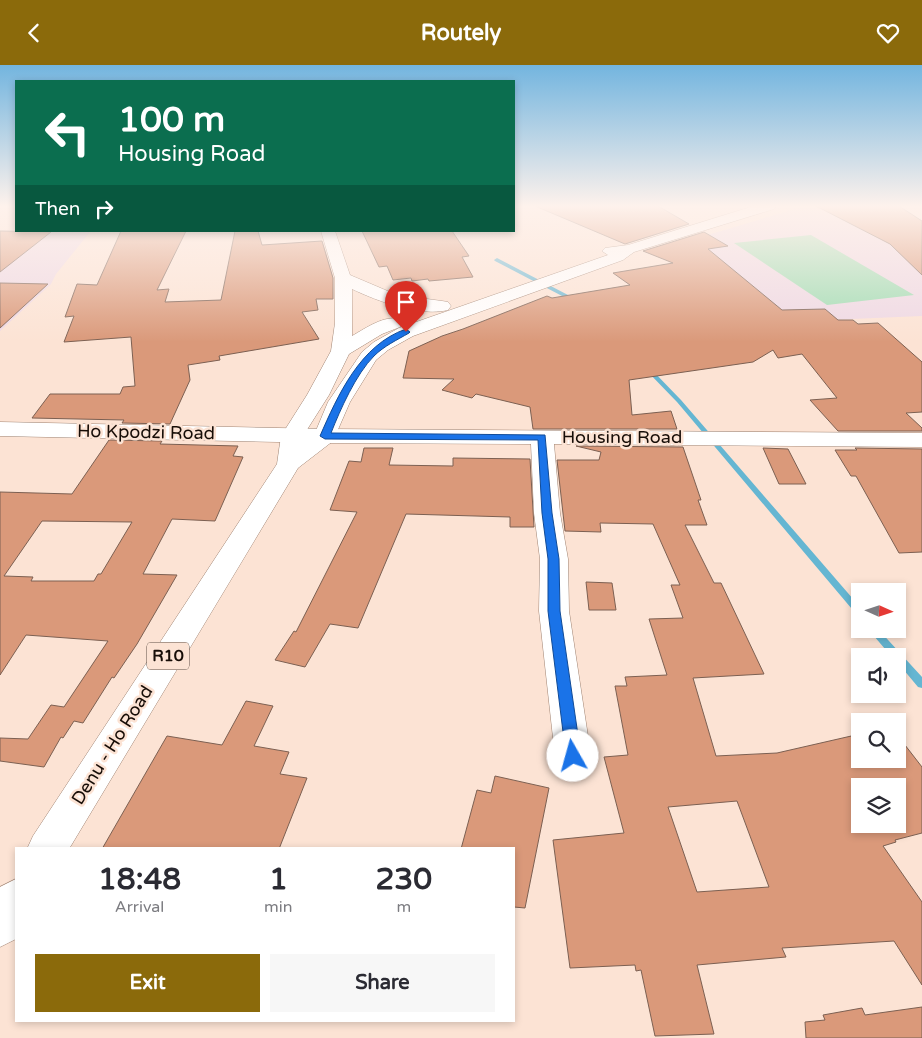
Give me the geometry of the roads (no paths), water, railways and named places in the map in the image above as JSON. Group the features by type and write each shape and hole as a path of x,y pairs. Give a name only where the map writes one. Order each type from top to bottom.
{"main road":[{"path":"335,251 343,278 344,323 341,351"},
{"path":"325,436 339,402 369,356 400,327 442,306 617,257 625,251"},
{"path":"343,278 386,297 411,304 442,306"},
{"path":"343,278 364,299 400,327"},
{"path":"341,351 375,330 400,327 534,279"},
{"name":"Denu - Ho Road","path":"48,847 290,450 341,351"},
{"name":"Ho Kpodzi Road","path":"0,429 290,450"},
{"name":"Housing Road","path":"290,450 325,436 922,439"},
{"path":"542,437 547,513 554,559 554,611 573,756"},
{"path":"0,927 15,901"}],"waterway":[{"path":"497,260 566,296 574,304"},
{"path":"648,369 679,401 851,602"},
{"path":"881,638 890,648"},
{"path":"906,666 922,684"}]}
